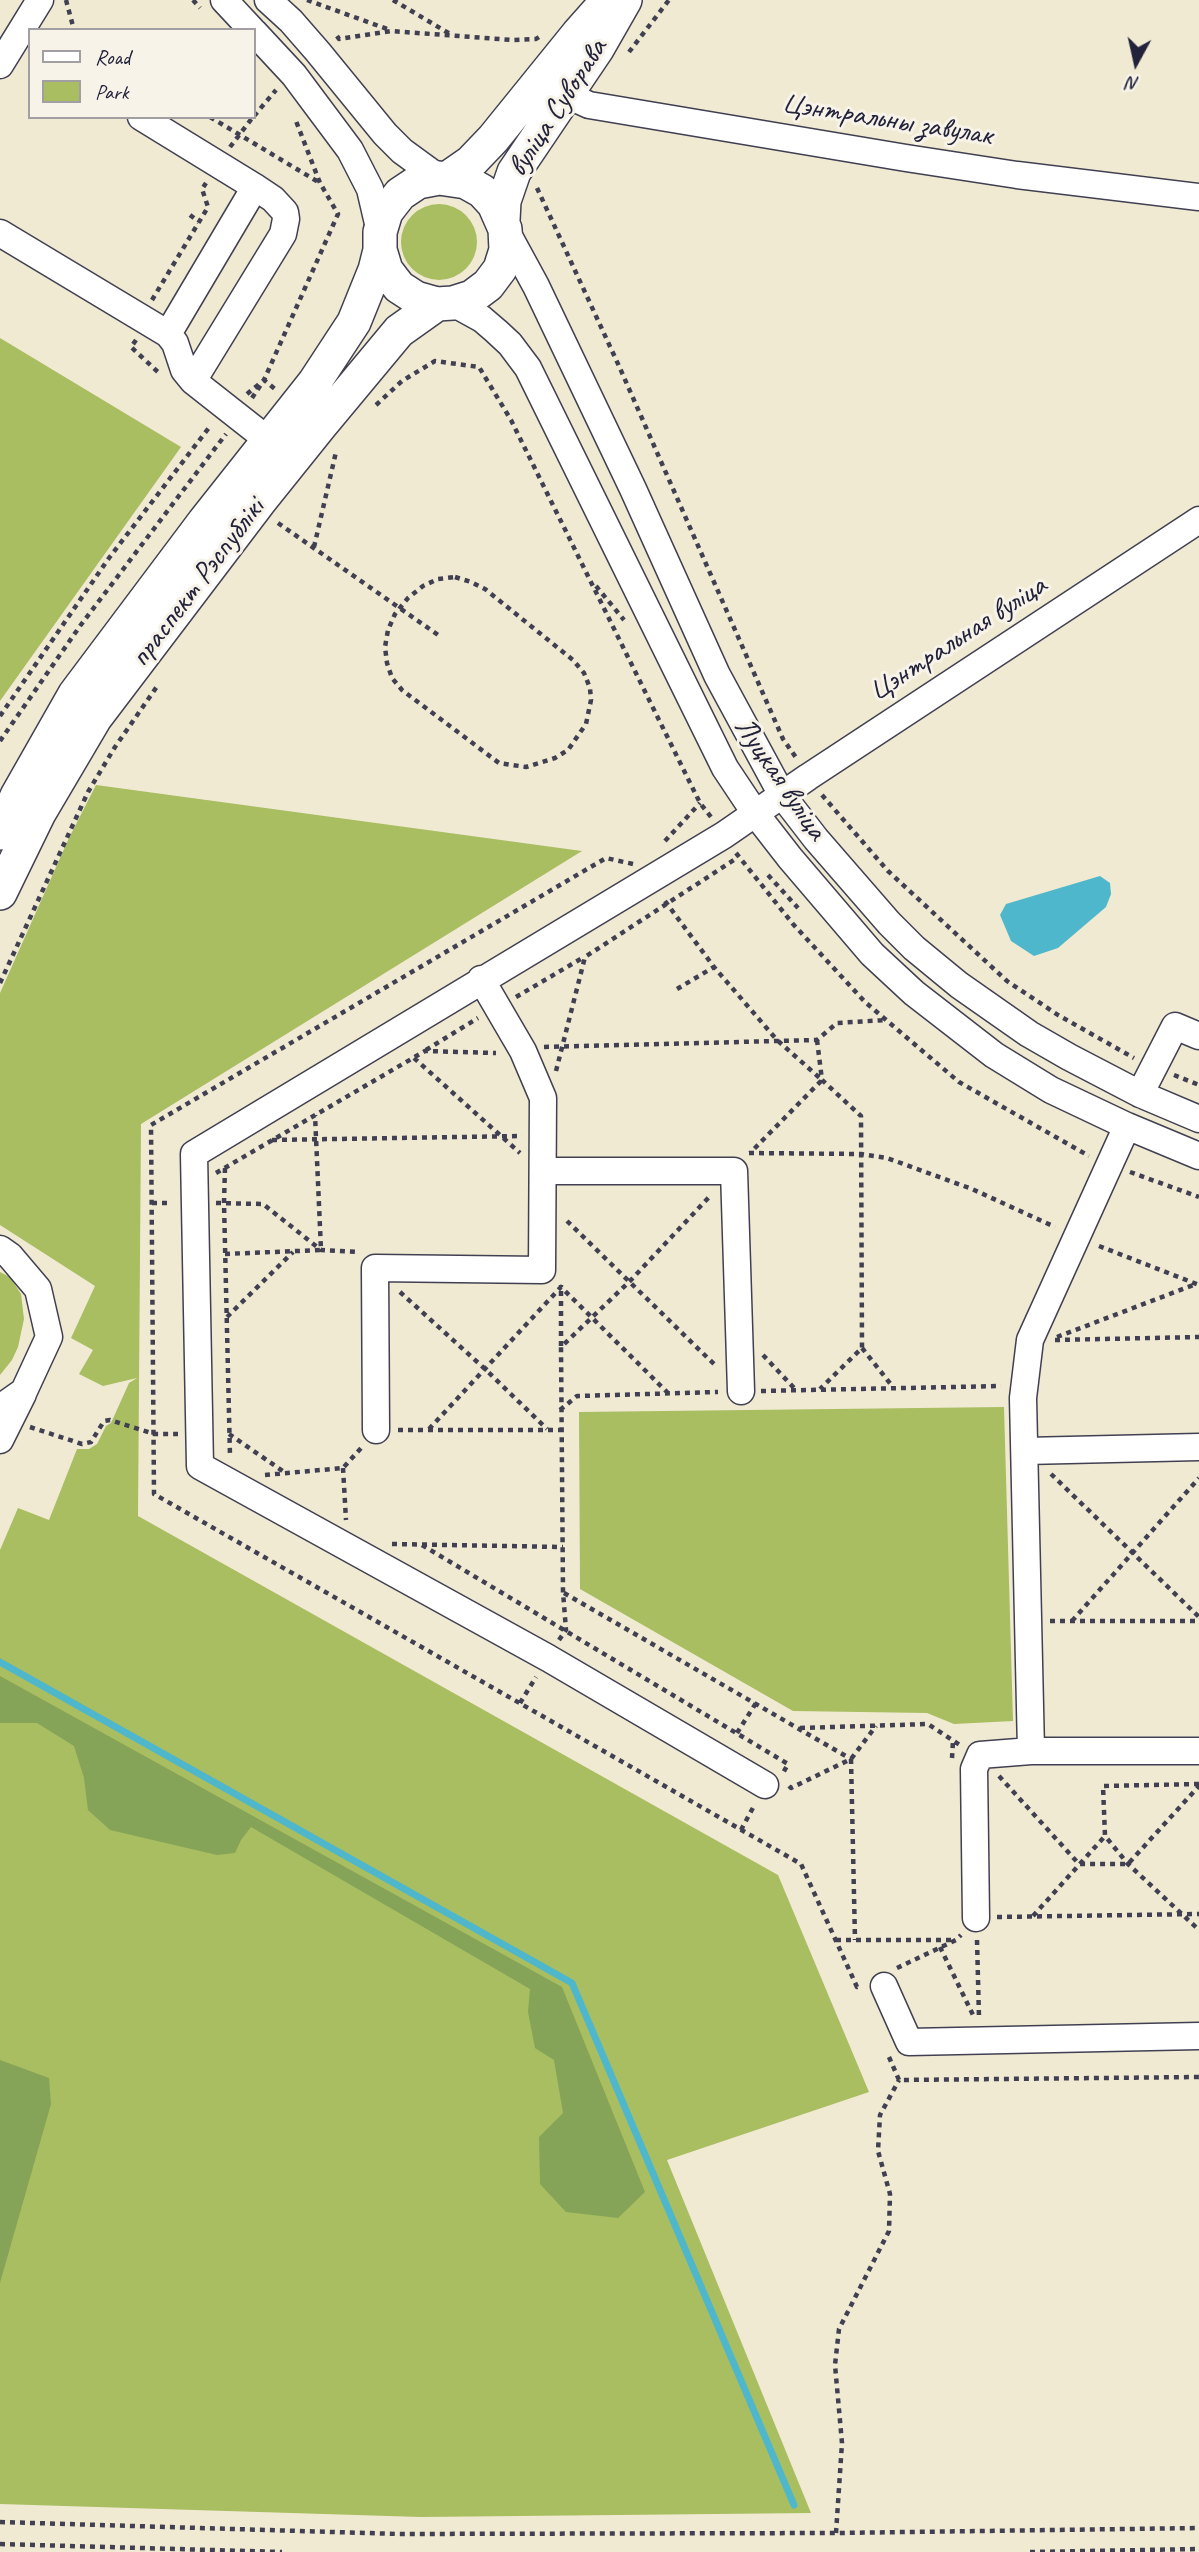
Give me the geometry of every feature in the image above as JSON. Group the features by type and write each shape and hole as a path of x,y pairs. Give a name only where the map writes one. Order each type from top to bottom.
{"main road":[{"name":"вуліца Суворава","path":"444,178 471,162 488,145 608,0"},
{"name":"вуліца Суворава","path":"504,225 505,201 514,172 625,0"},
{"path":"444,178 466,182 482,191 495,204 504,225"},
{"name":"праспект Рэспублікі","path":"0,833 23,785 75,694 314,383 354,322 370,288 386,212 400,194 418,183 444,178"},
{"name":"праспект Рэспублікі","path":"0,893 39,813 95,718 259,502 399,331 445,303 472,297 488,285 500,269 506,250 504,225"},
{"path":"380,241 386,270 399,287 416,298 445,303"}],"street":[{"path":"29,28 40,0"},
{"path":"224,0 250,28"},
{"path":"268,0 300,32 393,142 421,166 444,178"},
{"path":"256,34 294,75 351,150 370,188 380,241"},
{"path":"0,65 22,45"},
{"name":"Цэнтральны завулак","path":"566,95 589,105 905,158 1199,197"},
{"path":"144,119 255,187 281,205 285,212 285,228 193,381"},
{"path":"168,334 255,187"},
{"name":"Луцкая вуліца","path":"504,225 633,489 701,642 782,795 816,839 874,906 934,965 1028,1034 1140,1094 1199,1119"},
{"path":"0,233 168,334 175,343 184,370 193,381 268,440"},
{"name":"Луцкая вуліца","path":"445,303 482,319 510,344 528,369 725,768 755,813 872,954 914,993 994,1055 1051,1090 1126,1126 1199,1156"},
{"name":"Цэнтральная вуліца","path":"194,1193 194,1154 481,979 646,872 724,835 1199,520"},
{"path":"376,1430 365,1258 542,1270 543,1098 523,1051 481,979"},
{"path":"1140,1094 1175,1026 1199,1036"},
{"path":"1031,1751 1040,1621 1041,1458 1025,1385 1030,1340 1126,1126"},
{"path":"543,1171 740,1159 741,1391"},
{"path":"194,1193 200,1466 548,1658 765,1785"},
{"path":"0,1249 10,1256 38,1289 49,1337 24,1391 10,1434"},
{"path":"0,1408 24,1391"},
{"path":"1041,1458 1199,1447"},
{"path":"976,1918 974,1769 981,1755 1031,1751 1199,1751"},
{"path":"877,1984 909,2042 1199,2036"}],"path":[{"path":"66,0 73,28"},
{"path":"307,0 391,31"},
{"path":"393,0 453,36"},
{"path":"339,39 391,31 512,40"},
{"path":"256,114 276,90"},
{"path":"213,119 320,183"},
{"path":"225,127 226,119"},
{"path":"535,185 619,366"},
{"path":"190,215 199,222"},
{"path":"374,406 402,380 435,361 479,367 511,420"},
{"path":"0,741 80,626 239,418 264,380"},
{"path":"314,547 338,441 331,451"},
{"path":"272,530 285,512"},
{"path":"278,523 441,637"},
{"path":"455,577 485,589 573,660 584,673 591,700 586,724 578,738 568,750 541,764 511,766 486,755 402,690 392,678 385,647 388,629 400,607 423,586 438,579 455,577"},
{"path":"0,983 88,792 161,680"},
{"path":"646,872 701,803"},
{"path":"555,1077 585,957 739,857"},
{"path":"857,1987 801,1864 154,1494 151,1125 606,858 646,872 714,967 777,1040 861,1116 862,1348 894,1388"},
{"path":"677,989 714,967"},
{"path":"152,1203 194,1193 225,1168 425,1051 505,1053 536,1047 817,1040 837,1023 886,1020"},
{"path":"817,1040 822,1080"},
{"path":"414,1058 520,1154"},
{"path":"566,1630 563,1592 561,1347 630,1281 740,1159 822,1080"},
{"path":"315,1114 321,1250"},
{"path":"271,1140 531,1136"},
{"path":"740,1159 861,1154 887,1158 972,1189 1076,1237 1198,1286"},
{"path":"225,1168 230,1465"},
{"path":"194,1193 224,1203 263,1204 321,1250"},
{"path":"561,1216 741,1391"},
{"path":"225,1254 321,1250 365,1258 547,1430"},
{"path":"226,1318 294,1252"},
{"path":"1049,1340 1198,1286"},
{"path":"428,1430 561,1287 668,1393"},
{"path":"1049,1340 1055,1328"},
{"path":"1049,1340 1199,1337"},
{"path":"820,1390 862,1348"},
{"path":"560,1411 577,1396 1025,1385"},
{"path":"10,1434 38,1429 82,1444 95,1438 102,1423 107,1420 154,1434 229,1434 286,1474"},
{"path":"261,1476 343,1468 376,1430 562,1430"},
{"path":"1041,1458 1050,1486"},
{"path":"1041,1458 1199,1619"},
{"path":"343,1468 347,1531"},
{"path":"1072,1621 1199,1478"},
{"path":"374,1564 391,1544 563,1547"},
{"path":"422,1545 788,1765 780,1780 791,1788 851,1759 877,1726"},
{"path":"563,1592 851,1759"},
{"path":"1040,1621 1051,1608"},
{"path":"1040,1621 1199,1619"},
{"path":"1040,1621 1052,1634"},
{"path":"737,1733 756,1703"},
{"path":"800,1728 928,1724 952,1741 981,1755 1079,1864 1128,1864 1199,1785"},
{"path":"851,1759 855,1940"},
{"path":"1199,1785 1103,1786 1105,1836 1128,1864 1199,1930"},
{"path":"1032,1917 1105,1836"},
{"path":"857,1987 877,1984 956,1940 976,1918 1199,1914"},
{"path":"940,1947 979,2026 976,1918"},
{"path":"836,1940 956,1940"},
{"path":"857,1987 877,1984"},
{"path":"883,2045 899,2080"},
{"path":"899,2080 1199,2077"},
{"path":"836,2533 842,2443 835,2365 839,2329 889,2231 890,2194 878,2151 880,2115 899,2080"},
{"path":"0,2522 399,2534 836,2533 1199,2528"},
{"path":"0,2544 282,2552"},
{"path":"1030,2552 1199,2549"}],"green space":[{"path":"432,204 446,204 460,210 471,221 477,242 474,257 466,269 446,280 432,280 418,274 407,263 401,249 401,235 407,221 418,210"},
{"path":"0,338 181,447 0,701"},
{"path":"96,785 582,851 141,1124 138,1516 778,1875 869,2092 667,2160 811,2513 421,2517 0,2504 0,1550 18,1508 49,1520 77,1449 89,1449 97,1444 106,1426 111,1423 129,1383 137,1378 103,1386 79,1374 93,1350 71,1338 95,1286 0,1225 0,993 69,838"},
{"path":"0,1272 10,1277 21,1294 24,1319 18,1347 0,1375"},
{"path":"1004,1407 1013,1721 954,1724 927,1713 793,1711 580,1589 579,1412"},
{"path":"0,1676 562,1987 645,2192 618,2218 566,2212 540,2184 539,2137 563,2113 554,2060 535,2048 528,2012 530,1989 251,1827 235,1853 217,1855 110,1830 88,1810 84,1778 74,1746 37,1723 0,1723"},
{"path":"0,2060 49,2078 51,2104 0,2283"}],"water":[{"path":"1100,876 1110,883 1111,894 1106,907 1058,948 1034,956 1011,941 1000,915 1006,904"}],"waterway":[{"path":"0,1662 572,1983 794,2505"}]}
